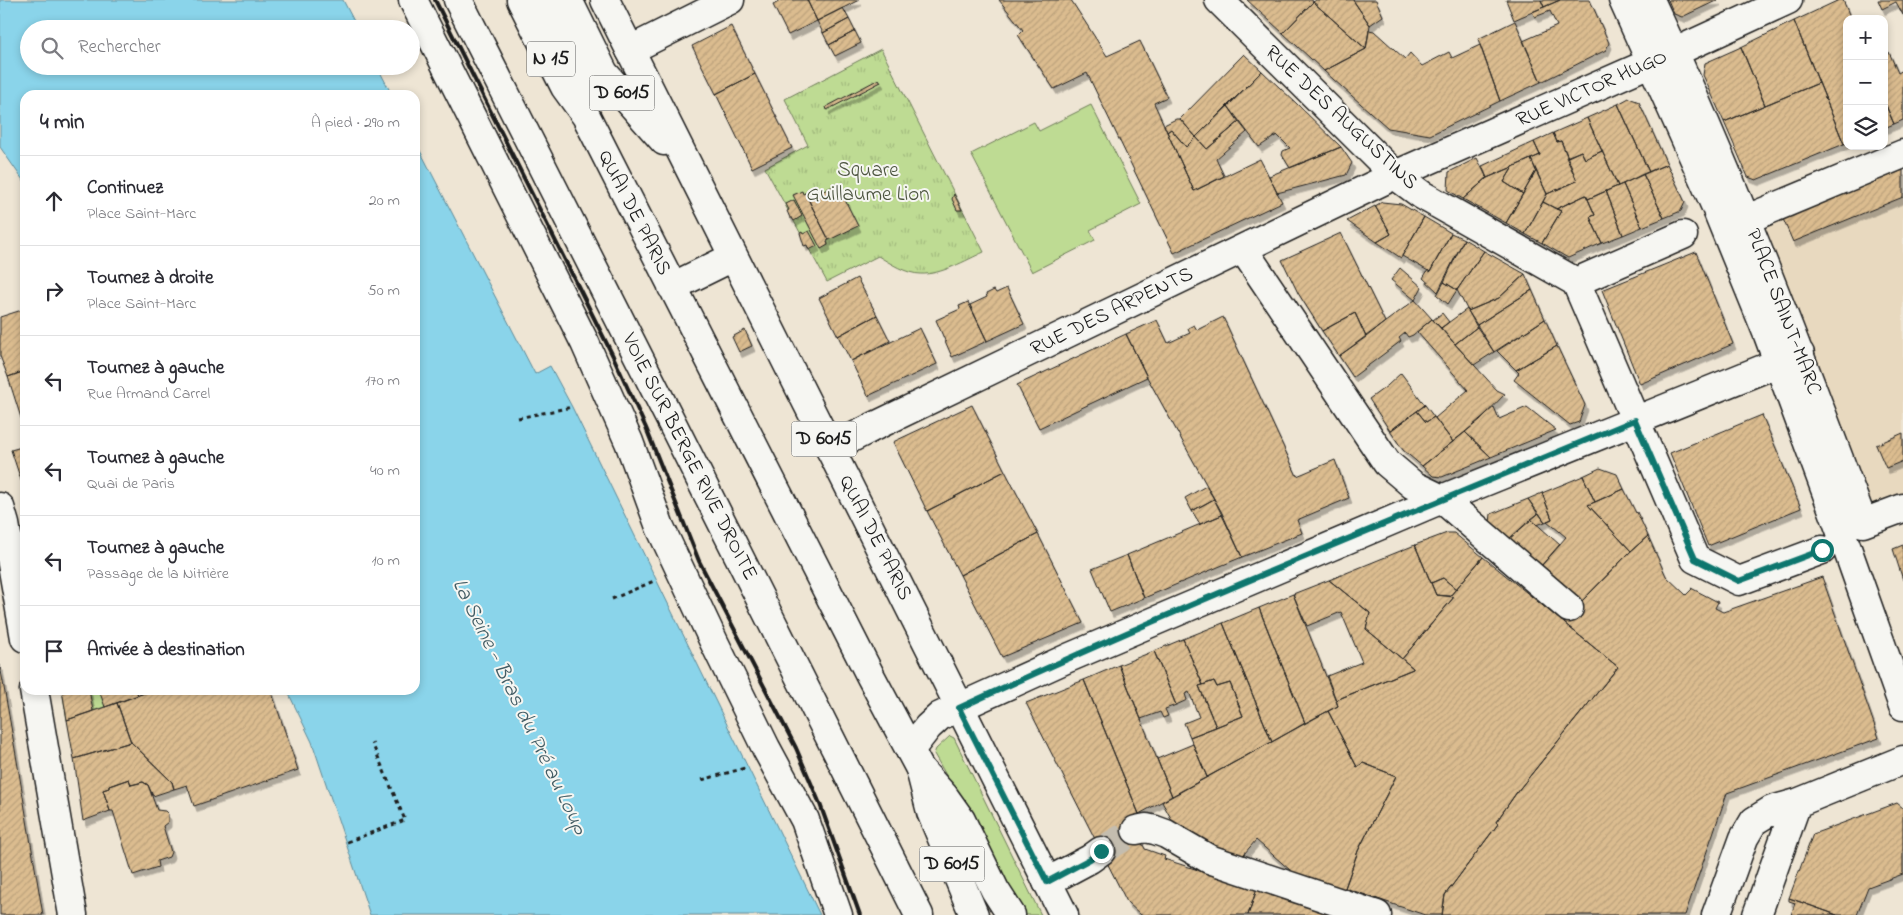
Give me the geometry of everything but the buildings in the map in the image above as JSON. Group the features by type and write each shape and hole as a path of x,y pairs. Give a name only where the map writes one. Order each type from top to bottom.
{"street":[{"path":"414,0 585,343 629,442 660,526 762,739 805,820 838,915"},
{"name":"VOIE SUR BERGE RIVE DROITE","path":"458,0 919,915"},
{"name":"QUAI DE PARIS","path":"521,0 565,87 586,116 915,760 931,812 974,915"},
{"name":"D 6015","path":"545,0 580,78 586,116"},
{"name":"D 6015","path":"568,0 604,73 689,170"},
{"name":"QUAI DE PARIS","path":"605,0 1064,915"},
{"path":"630,50 730,0"},
{"name":"RUE DES AUGUSTINS","path":"1219,0 1395,175 1422,195 1576,282"},
{"path":"1623,0 1663,57 1747,219"},
{"path":"1650,0 1663,57"},
{"name":"RUE VICTOR HUGO","path":"1395,175 1788,0"},
{"name":"PLACE SAINT-MARC","path":"1663,57 1715,205 1789,358 1863,522 1903,508"},
{"name":"PLACE SAINT-MARC","path":"1903,154 1747,219 1789,358 1835,550 1903,706"},
{"name":"RUE DES ARPENTS","path":"830,449 1395,175"},
{"path":"1683,236 1576,282 1695,559 1739,581 1835,550"},
{"path":"1243,249 1387,463 1412,485 1442,499 1570,608"},
{"path":"672,287 733,257"},
{"path":"1012,915 995,890 961,820 915,760 928,727 940,716 1068,658 1442,499 1789,358"},
{"path":"0,507 5,524 20,610"},
{"path":"35,695 73,915"},
{"path":"1716,915 1744,838 1754,821 1772,810 1797,803 1903,760"},
{"path":"1757,915 1797,803"},
{"path":"1136,830 1146,828 1155,830 1166,834 1209,859 1377,915"},
{"path":"1047,882 1101,851"}],"path":[{"path":"518,418 572,407"},
{"path":"612,599 657,580"},
{"path":"347,842 405,820 372,743"},
{"path":"702,780 748,767"}],"shaded area":[{"path":"1903,165 1903,494 1867,510 1764,223"}],"green space":[{"name":"Square Guillaume Lion","path":"881,49 984,252 945,270 929,274 915,274 893,265 878,256 827,282 765,168 808,145 785,99"},
{"path":"1091,105 1141,204 1090,230 1095,240 1032,272 971,154 1034,122 1039,131"},
{"path":"63,695 139,695 67,720"},
{"path":"950,736 954,738 1041,915 1023,915 1010,896 934,754 936,749"}],"water":[{"path":"0,0 343,0 353,20 20,20 20,75 382,75 389,90 20,90 20,176 0,147"},
{"name":"La Seine - Bras du Pré au Loup","path":"420,151 535,374 550,366 572,407 820,915 370,915 312,742 289,695 420,695"}],"tunnel":[{"path":"1101,851 1136,830"}],"railway":[{"path":"435,0 613,356 646,428 699,561 796,748 820,804 860,915"}],"route":[{"path":"1101,851 1047,882 959,708 1068,658 1442,499 1635,420 1695,559 1739,581 1822,550"}]}
